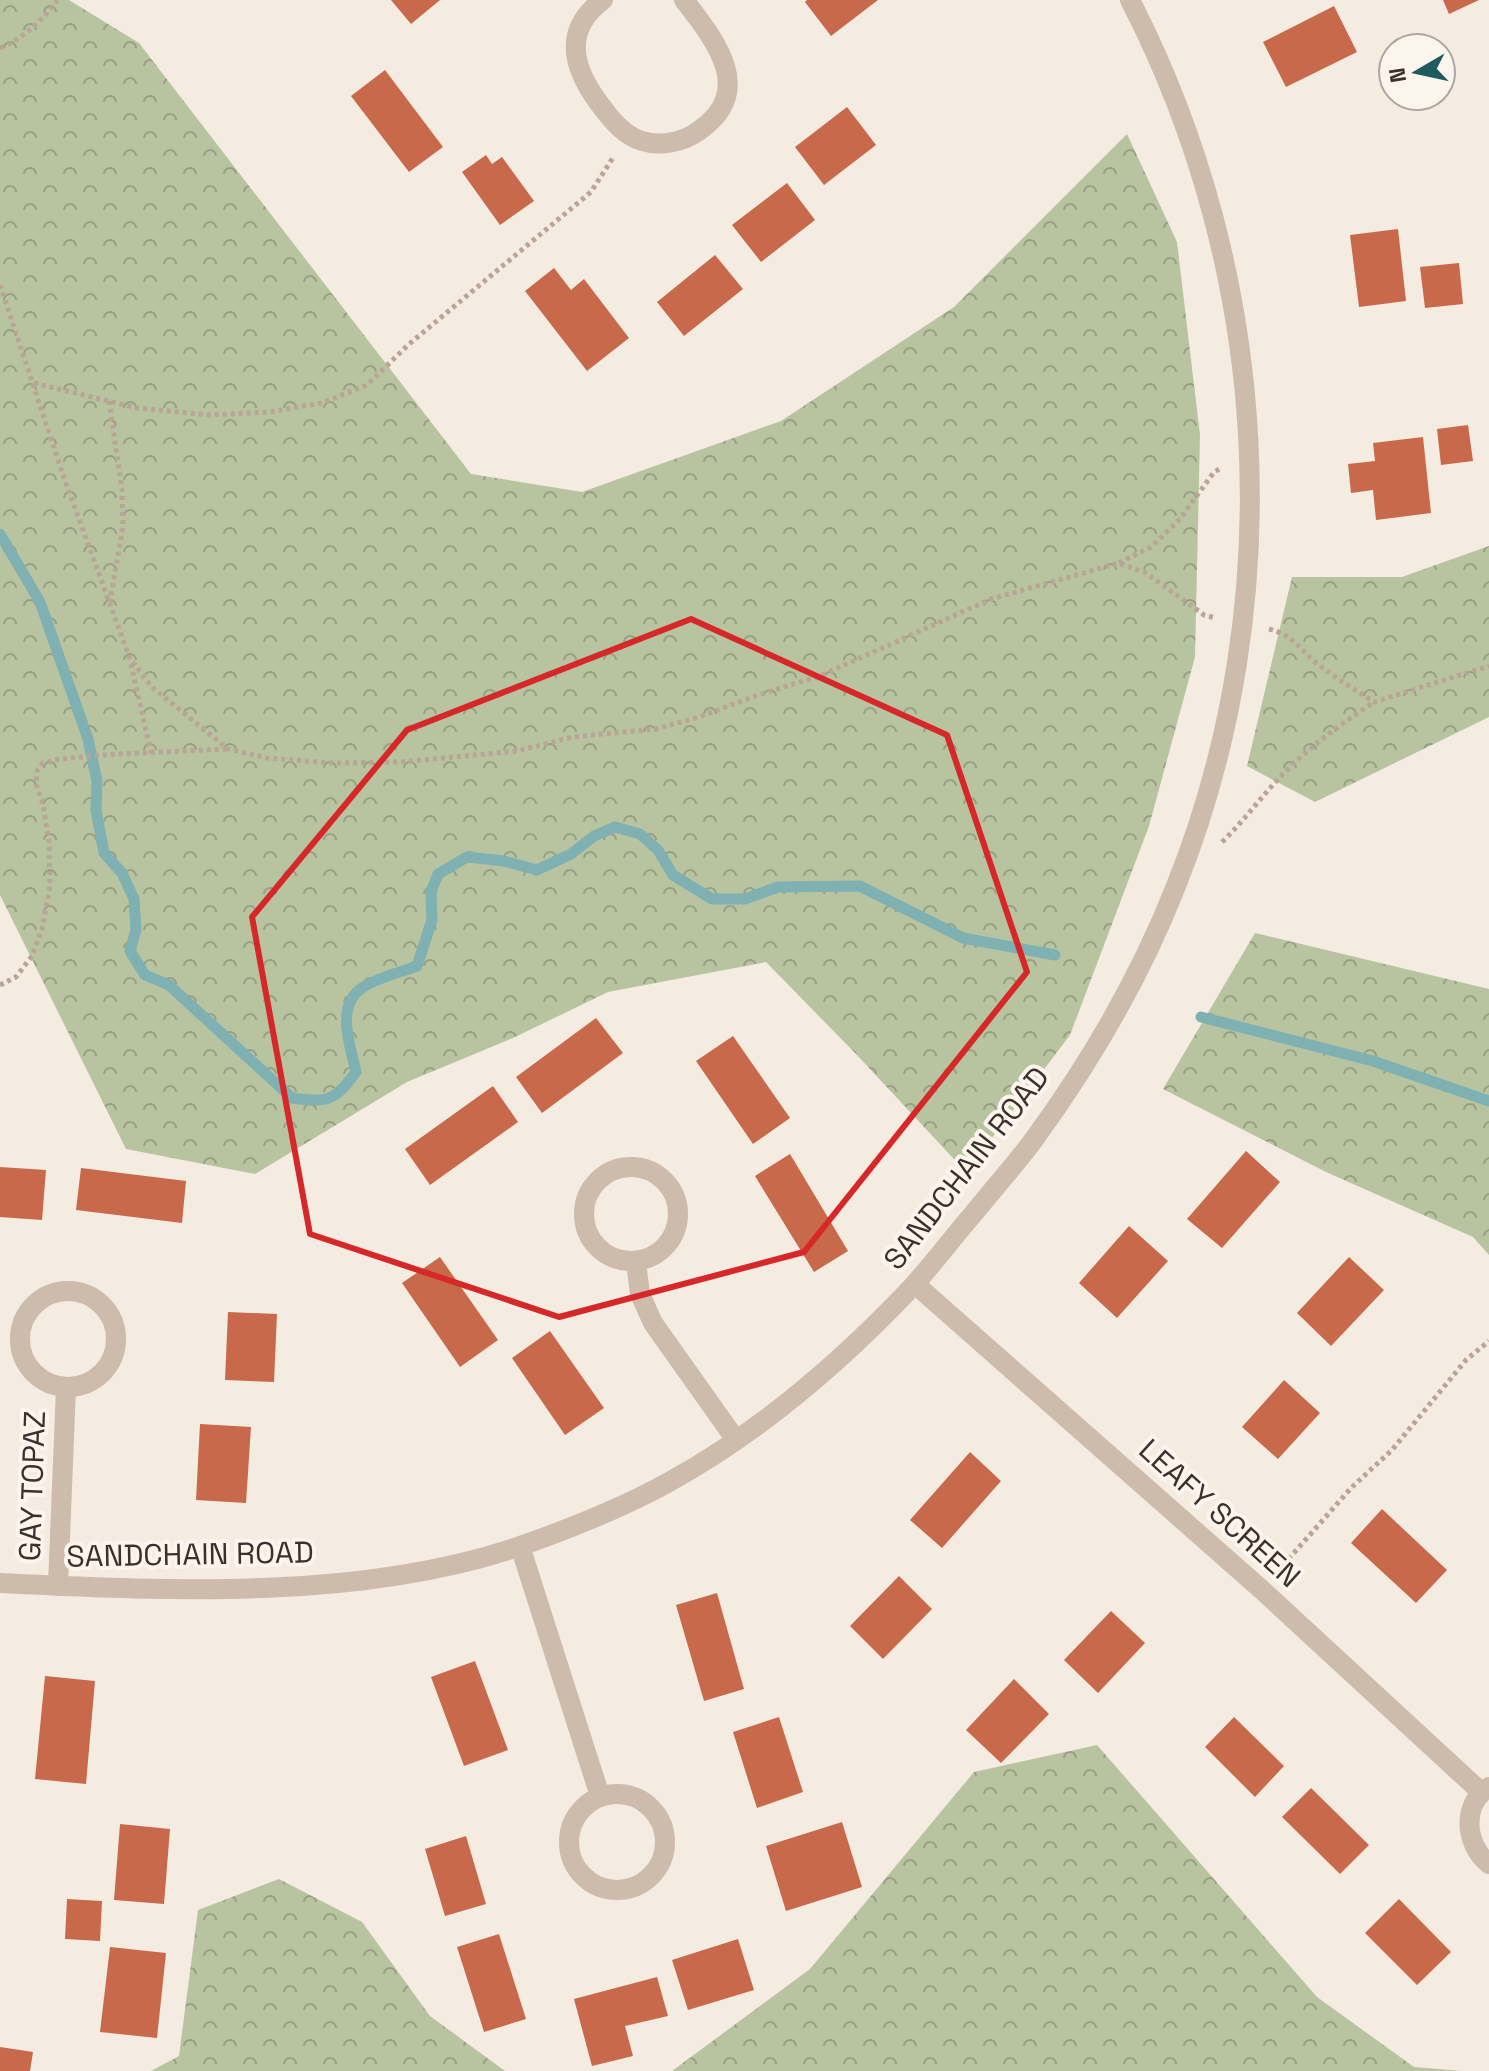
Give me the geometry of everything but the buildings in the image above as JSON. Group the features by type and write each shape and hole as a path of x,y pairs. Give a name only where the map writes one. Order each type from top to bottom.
{"street":[{"path":"603,0 592,8 582,23 575,53 578,69 588,90 613,122 630,136 656,144 691,137 721,112 728,81 725,62 715,40 684,0"},
{"name":"SANDCHAIN ROAD","path":"0,1583 217,1590 384,1577 456,1564 520,1546 597,1517 669,1482 736,1440 809,1386 915,1284 1034,1139 1110,1023 1177,884 1211,781 1231,702 1244,623 1250,548 1250,453 1227,270 1184,117 1130,0"},
{"path":"633,1167 652,1172 664,1181 674,1196 678,1217 667,1246 654,1256 636,1262 615,1259 597,1247 587,1232 584,1210 589,1193 601,1178 616,1169 633,1167"},
{"path":"636,1262 640,1294 653,1323 736,1440"},
{"name":"LEAFY SCREEN","path":"915,1284 1485,1789 1471,1809 1469,1831 1476,1850 1489,1864"},
{"name":"GAY TOPAZ","path":"73,1291 92,1298 106,1310 115,1327 114,1353 105,1371 89,1383 66,1388 47,1383 34,1374 24,1360 19,1338 24,1317 38,1301 54,1293 73,1291"},
{"name":"GAY TOPAZ","path":"58,1586 66,1388"},
{"path":"520,1546 600,1796"},
{"path":"618,1793 647,1804 657,1813 665,1832 665,1850 658,1868 634,1887 617,1890 599,1887 583,1876 574,1864 569,1846 571,1826 582,1808 600,1796 618,1793"}],"path":[{"path":"0,48 42,21 57,0"},
{"path":"34,383 137,408 209,415 255,413 322,403 367,385 408,345 591,192 630,136"},
{"path":"0,285 64,478 130,659 151,753"},
{"path":"109,401 122,490 123,526 110,604"},
{"path":"0,985 16,977 32,956 42,929 50,886 49,842 43,804 36,784 37,771 43,763 117,754 228,749 267,758 333,763 401,762 517,751 573,737 655,729 820,676 991,599 1119,563 1151,547 1180,519 1214,472 1250,453"},
{"path":"1119,563 1146,573 1204,615 1286,633 1313,661 1374,702"},
{"path":"130,659 153,688 228,749"},
{"path":"1221,842 1244,822 1280,777 1322,737 1374,702 1489,666"},
{"path":"1262,1590 1352,1487 1392,1450 1466,1360 1489,1341"}],"highlighted area":[{"path":"691,619 947,735 1027,972 804,1252 559,1317 310,1234 252,917 407,730"}],"green space":[{"path":"0,0 69,0 139,43 471,474 582,492 781,421 954,307 1127,134 1177,242 1200,435 1195,657 1149,826 1070,1035 966,1172 766,962 608,992 513,1038 407,1082 255,1174 126,1149 0,895"},
{"path":"1489,546 1489,717 1315,802 1247,766 1292,577 1402,577"},
{"path":"1255,933 1489,989 1489,1255 1473,1237 1326,1172 1163,1089"},
{"path":"1097,1745 1317,1997 1414,2067 1463,2071 672,2071 810,1969 974,1772"},
{"path":"279,1879 362,1922 430,2016 505,2071 151,2071 179,2056 198,1910"}],"waterway":[{"path":"0,534 40,602 88,739 97,781 96,810 104,853 122,873 134,899 136,930 130,951 145,975 169,985 292,1098 330,1098 356,1072 348,1037 350,1003 365,986 417,966 432,920 431,892 438,874 467,857 504,861 537,870 571,854 594,836 615,827 640,834 658,850 673,875 712,899 745,899 778,887 860,886 963,938 1055,955"},
{"path":"1201,1017 1373,1061 1489,1101"}]}
